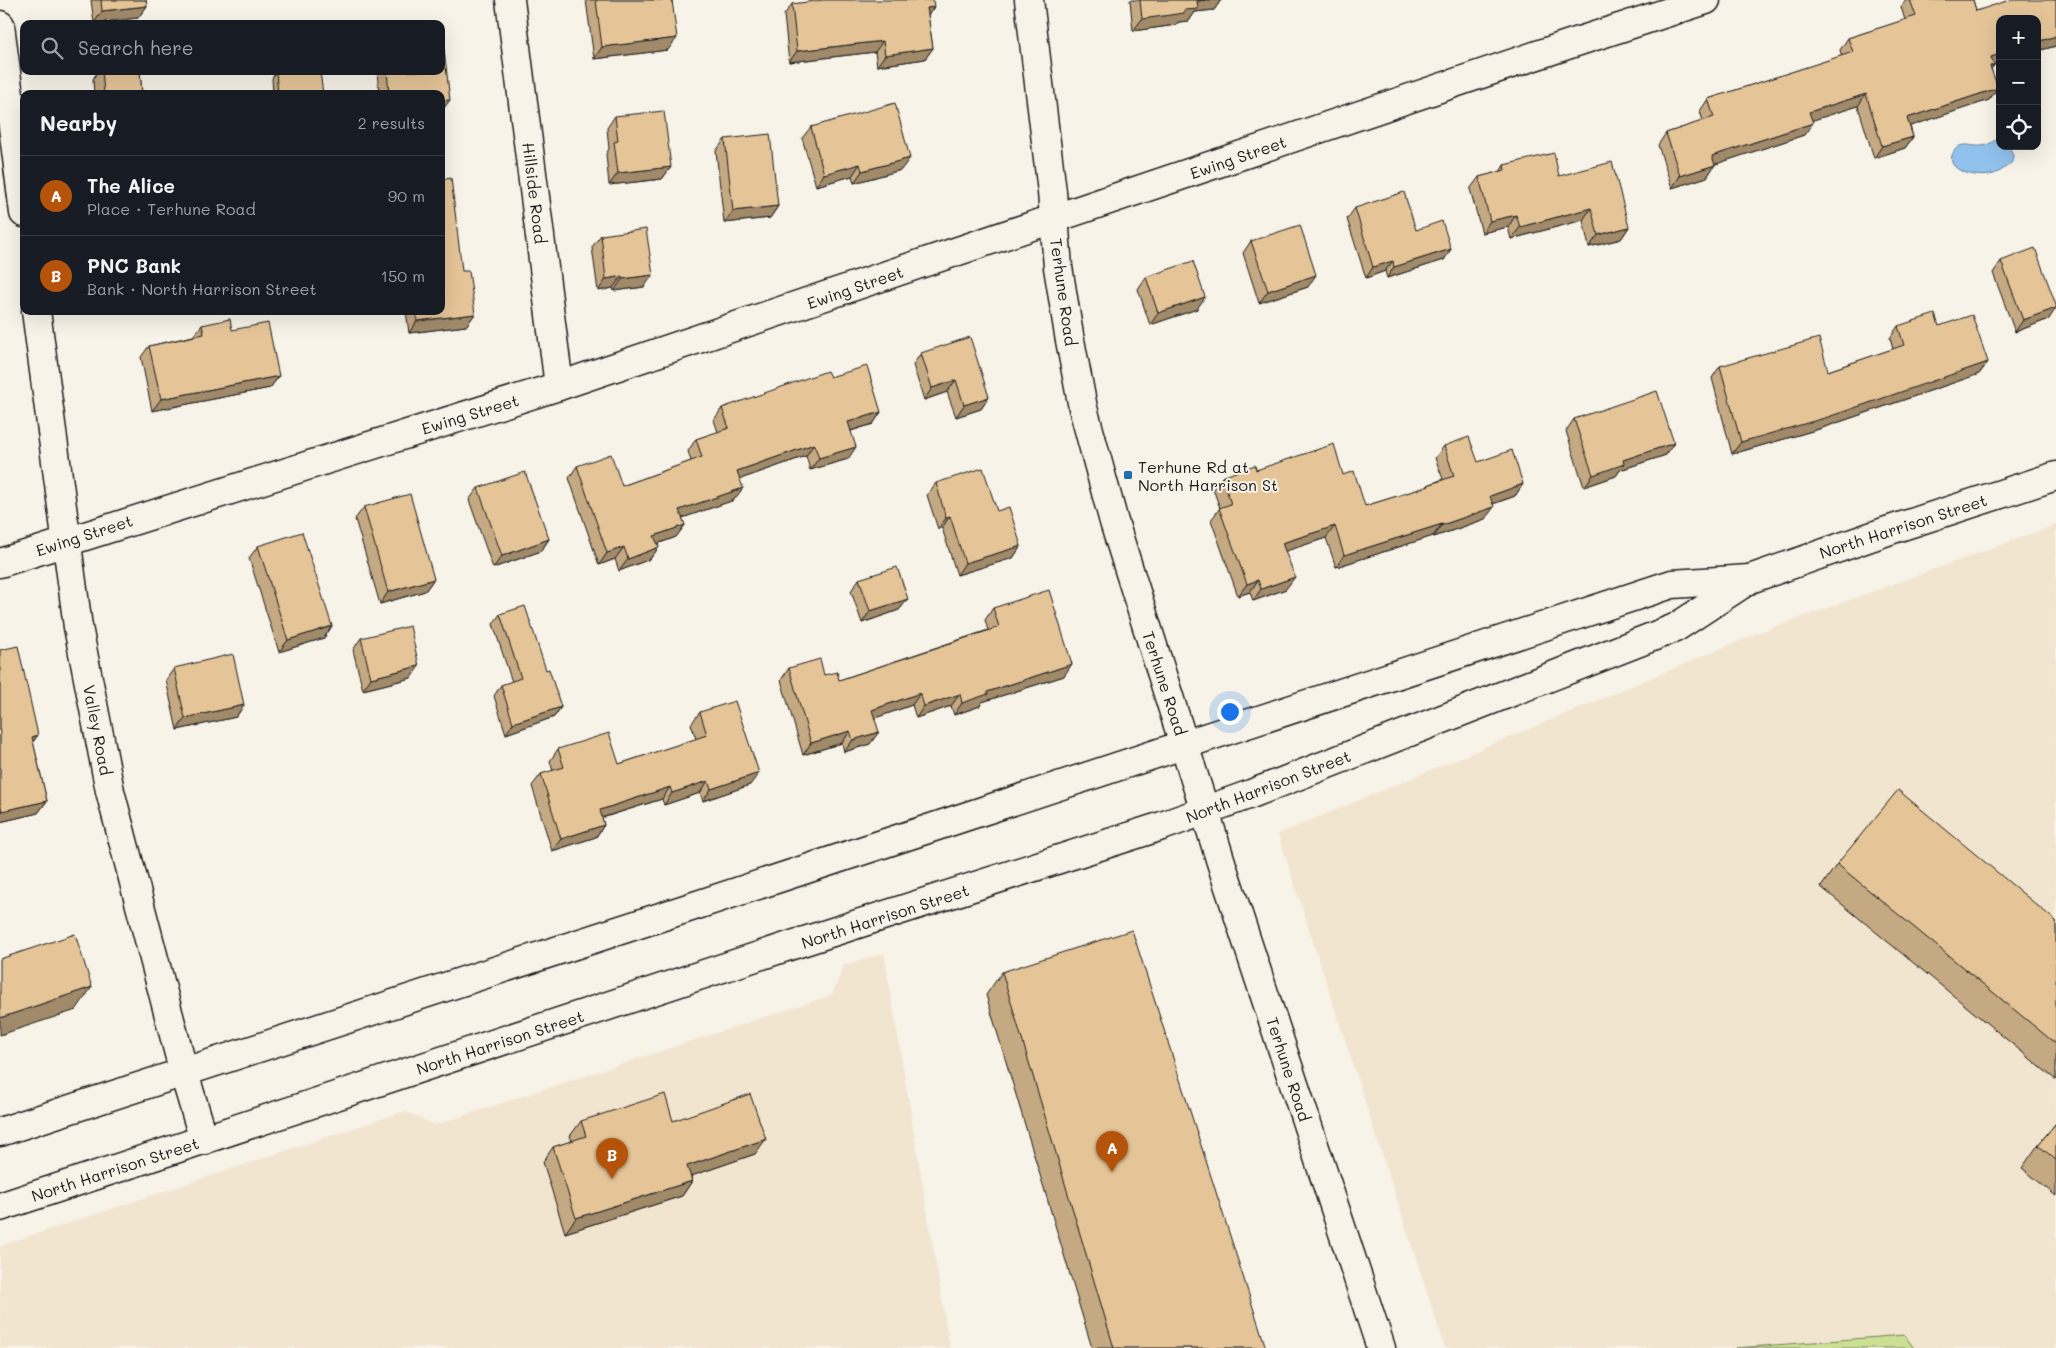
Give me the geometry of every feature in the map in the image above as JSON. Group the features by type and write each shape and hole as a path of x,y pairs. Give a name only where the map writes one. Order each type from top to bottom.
{"street":[{"name":"Hillside Road","path":"510,0 560,386"},
{"name":"Terhune Road","path":"1029,0 1058,267 1068,335 1083,408 1114,522 1205,811 1381,1348"},
{"name":"Ewing Street","path":"0,562 560,386 1567,45 1706,0"},
{"path":"0,25 20,182"},
{"name":"Valley Road","path":"37,315 78,627 110,791 184,1073 204,1140"},
{"name":"North Harrison Street","path":"0,1207 1205,811 1675,628 1750,579 1890,530 2056,476"},
{"name":"North Harrison Street","path":"0,1132 685,910 1672,584 1750,579"}],"shaded area":[{"path":"2056,525 2056,1348 1445,1348 1278,834 1758,633"},
{"path":"884,953 950,1348 0,1348 0,1246 405,1111 435,1125 832,995 844,965"}],"green space":[{"path":"1904,1335 1914,1348 1736,1348"}],"water":[{"path":"1996,139 1996,150 2011,150 2013,155 2012,162 1998,172 1983,176 1969,174 1961,171 1952,163 1952,157 1959,146 1984,146"}],"building":[{"path":"101,0 146,0 147,6 102,11"},
{"path":"596,0 672,0 677,38 602,47"},
{"path":"823,0 933,0 934,7 927,8 933,48 885,55 883,41 797,51 792,4"},
{"path":"1140,0 1206,0 1197,1 1198,9 1142,19"},
{"path":"1910,0 1973,0 1976,11 2010,0 2056,0 2056,36 2041,41 2041,15 1996,15 1996,55 1991,57 1994,65 1990,66 1996,82 1996,89 1907,118 1913,137 1882,146 1866,94 1809,112 1813,123 1712,156 1715,165 1680,176 1666,133 1714,117 1708,99 1853,52 1848,38 1916,16"},
{"path":"445,58 450,100 445,101 445,90 389,90 387,75 445,75"},
{"path":"102,75 140,75 142,90 104,90"},
{"path":"276,75 321,75 322,90 278,90"},
{"path":"895,103 910,158 862,171 860,164 824,174 811,127"},
{"path":"664,111 671,167 618,173 614,142 618,141 615,116"},
{"path":"770,134 778,206 733,211 725,139"},
{"path":"1554,153 1559,176 1612,162 1629,227 1598,235 1591,208 1520,227 1516,215 1490,221 1479,177 1505,170 1504,165"},
{"path":"451,178 462,271 469,271 475,314 417,321 416,315 445,315 445,179"},
{"path":"1404,192 1416,230 1442,221 1451,249 1394,267 1393,261 1373,267 1355,208"},
{"path":"1300,225 1316,275 1268,291 1251,241"},
{"path":"646,229 653,275 622,279 622,276 606,279 601,235"},
{"path":"2035,248 2056,308 2023,320 2001,261"},
{"path":"1193,261 1205,297 1158,313 1146,277"},
{"path":"1935,314 1939,326 1972,315 1988,362 1828,417 1741,442 1720,366 1819,338 1828,371 1904,345 1898,326"},
{"path":"230,319 232,330 268,323 279,376 161,399 149,346 204,334 202,325"},
{"path":"970,337 989,397 964,405 956,380 932,388 921,353"},
{"path":"867,366 881,412 848,422 856,447 819,458 814,444 737,471 743,488 679,510 685,525 654,536 659,547 628,559 624,547 607,553 577,466 611,454 622,486 702,457 696,439 729,428 722,408 827,371 830,377"},
{"path":"1657,391 1674,443 1623,460 1624,464 1593,475 1574,419"},
{"path":"1469,437 1478,462 1512,450 1523,484 1490,496 1494,507 1344,555 1335,526 1282,543 1295,577 1261,589 1258,580 1247,584 1219,508 1231,504 1222,477 1255,465 1256,470 1334,444 1343,475 1354,471 1365,506 1454,476 1444,446"},
{"path":"983,468 997,511 1009,507 1021,546 965,563 950,516 946,518 936,483"},
{"path":"525,472 549,539 502,556 478,488"},
{"path":"410,494 434,579 388,592 364,507"},
{"path":"302,532 332,626 288,640 258,546"},
{"path":"897,567 908,599 870,611 859,579"},
{"path":"1049,590 1072,664 987,692 988,694 962,703 960,694 924,706 920,693 872,710 879,732 853,740 850,731 811,743 789,668 820,659 824,675 837,672 839,680 999,627 993,608"},
{"path":"525,606 546,670 549,669 561,707 513,723 501,685 521,678 500,614"},
{"path":"410,626 419,666 371,678 361,638"},
{"path":"18,646 38,735 32,737 47,801 2,811 0,802 0,650"},
{"path":"233,654 244,705 185,718 174,668"},
{"path":"735,701 759,773 711,789 708,781 672,793 670,787 600,810 604,825 561,839 541,774 564,767 558,749 609,733 619,764 707,735 700,712"},
{"path":"1898,790 2056,921 2056,1044 1837,864"},
{"path":"1132,930 1266,1348 1114,1348 1002,972"},
{"path":"75,934 92,987 0,1018 0,959"},
{"path":"665,1094 673,1121 750,1094 766,1139 687,1166 692,1181 576,1218 553,1147 586,1136 581,1121"},
{"path":"2056,1123 2056,1160 2038,1145"}],"place":[{"name":"Terhune Rd at North Harrison St","path":"1128,475"},
{"name":"The Alice","path":"1112,1172"},
{"name":"PNC Bank","path":"612,1179"}]}
